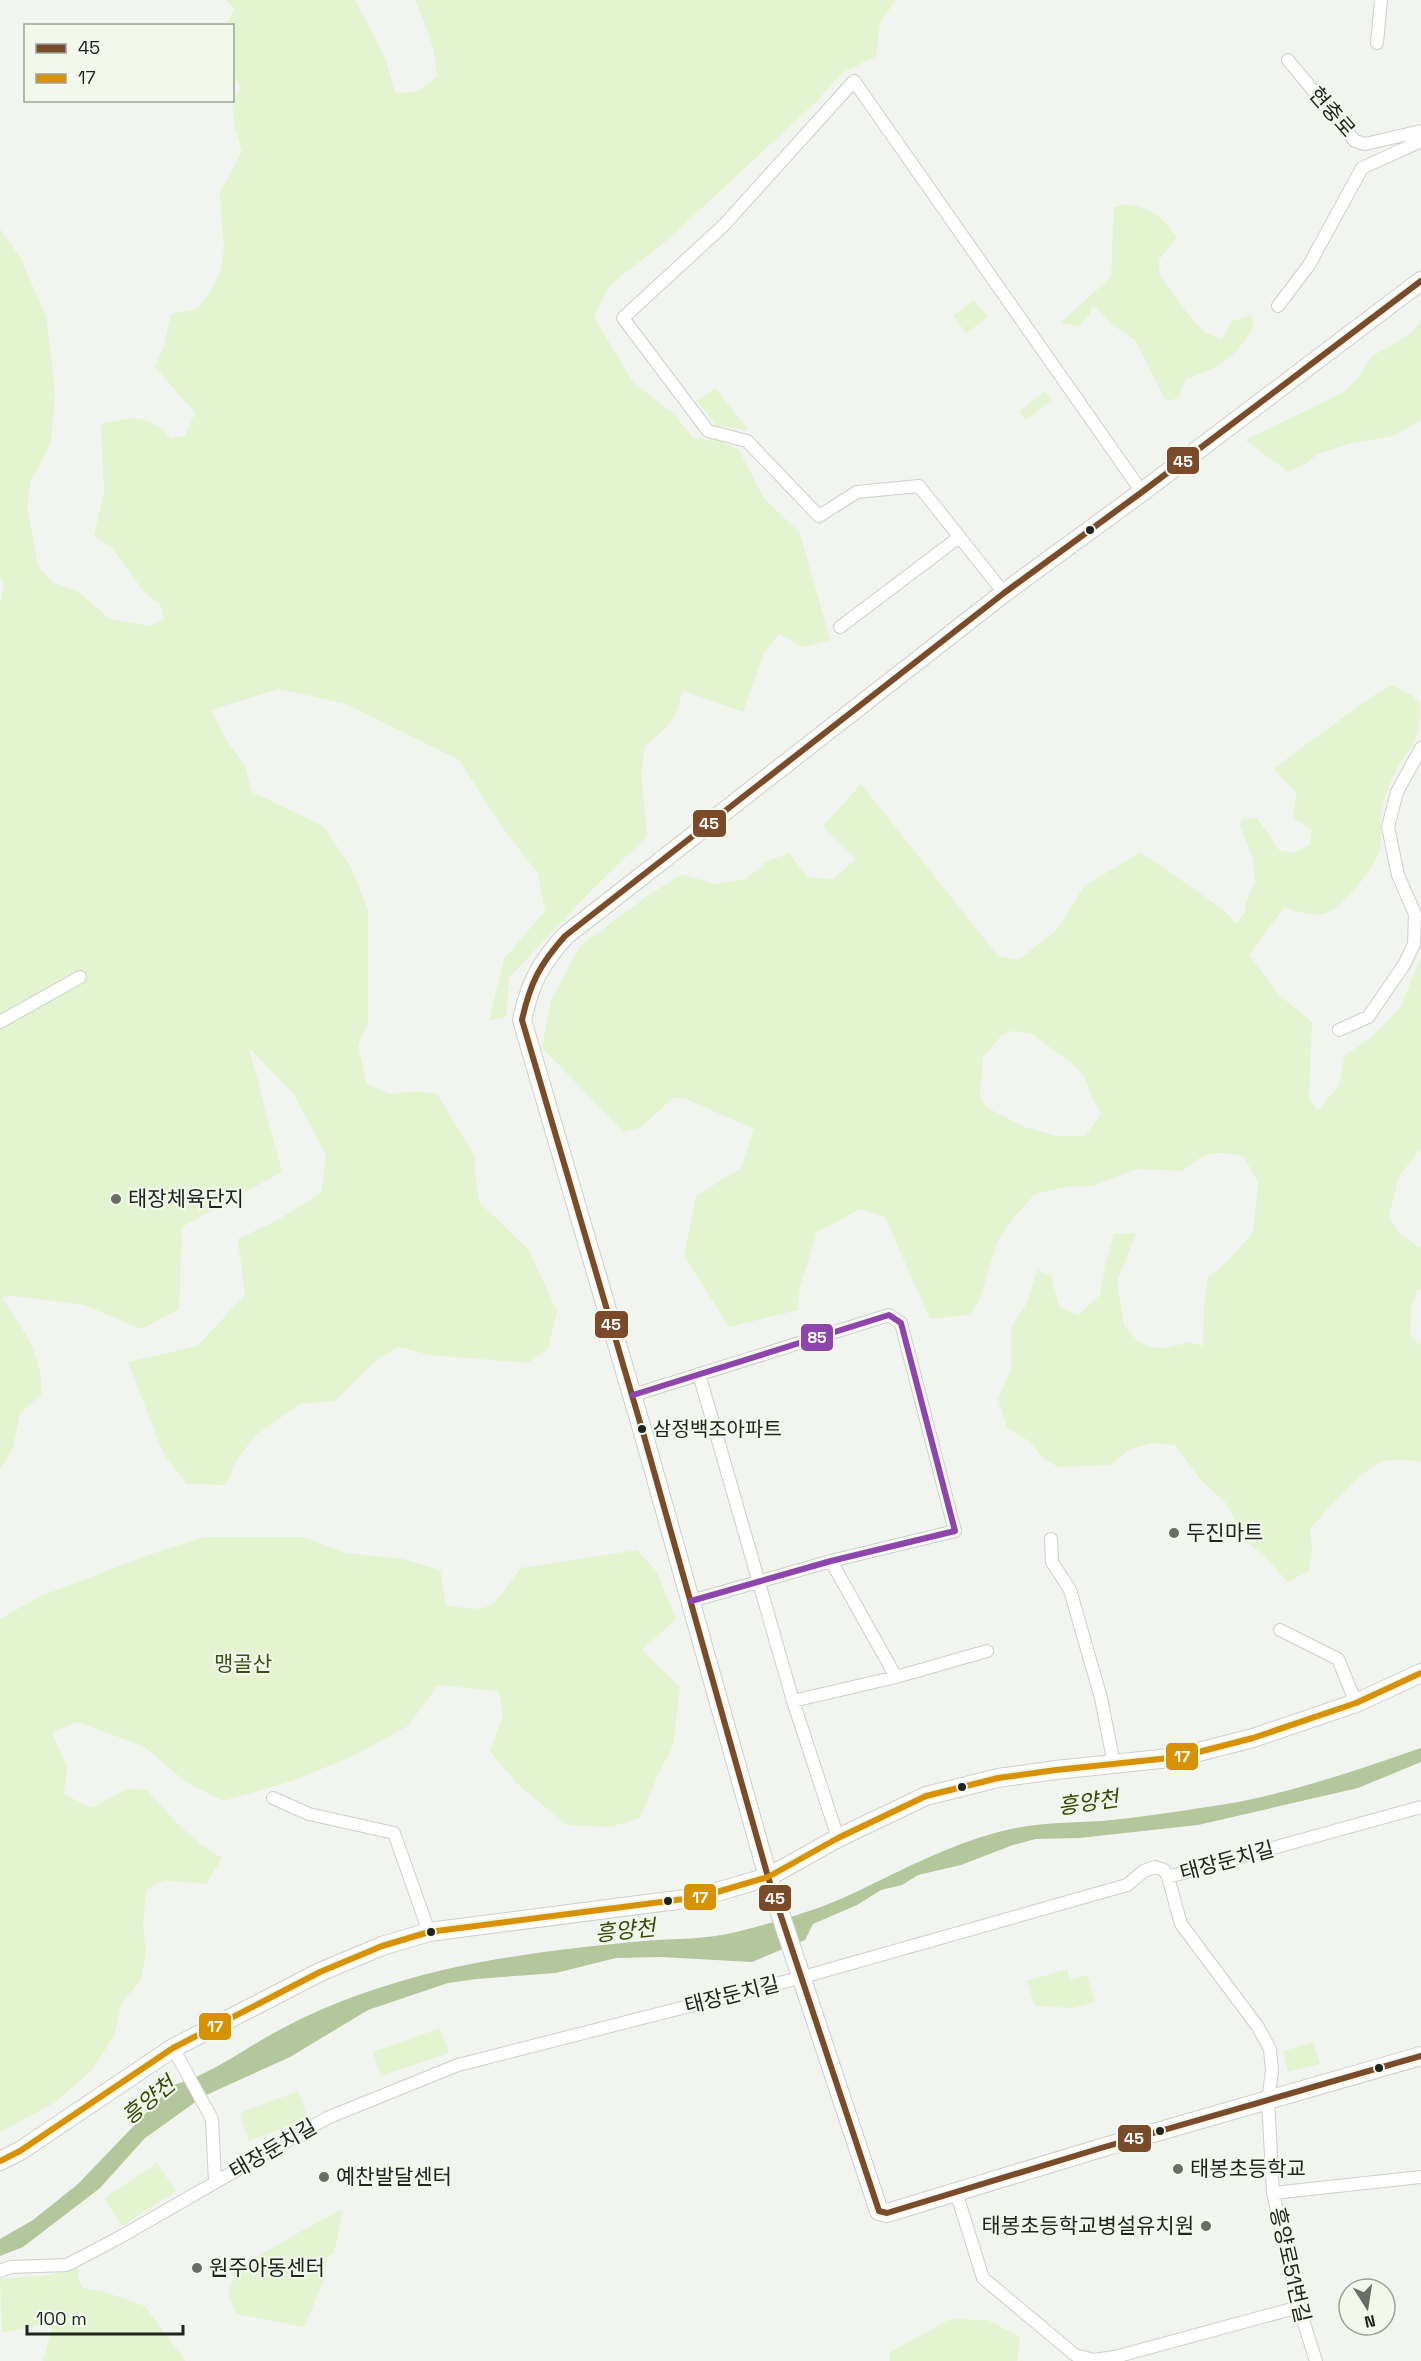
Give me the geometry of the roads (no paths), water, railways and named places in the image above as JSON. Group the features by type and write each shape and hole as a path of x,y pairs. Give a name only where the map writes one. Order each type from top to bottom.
{"street":[{"path":"1377,43 1382,0"},
{"name":"현충로","path":"1287,60 1355,141 1365,144 1421,131"},
{"path":"1004,593 958,538 919,486 857,492 819,516 747,441 708,431 623,318 724,225 854,81 1142,492"},
{"path":"1278,306 1309,265 1362,168 1421,141"},
{"path":"1419,2056 887,2213 879,2211 768,1877 633,1395 522,1020 528,993 544,959 565,936 1004,593 1142,492 1421,281"},
{"path":"840,627 958,538"},
{"path":"1339,1030 1368,1017 1404,965 1414,944 1415,914 1398,875 1388,827 1396,792 1421,748"},
{"path":"0,1022 80,977"},
{"path":"633,1395 889,1315 901,1323 955,1530 831,1561 758,1584 691,1601"},
{"path":"699,1374 793,1701 838,1838"},
{"path":"1051,1539 1052,1562 1070,1590 1101,1698 1114,1764"},
{"path":"831,1561 896,1677"},
{"path":"1280,1630 1338,1659 1356,1703"},
{"path":"793,1701 896,1677 987,1651"},
{"path":"0,2162 320,1972 382,1946 429,1932 700,1897 768,1877 838,1838 926,1796 998,1778 1179,1757 1253,1738 1356,1703 1421,1673"},
{"path":"273,1797 309,1814 394,1833 429,1932"},
{"name":"태장둔치길","path":"0,2271 11,2267 67,2265 327,2118 458,2065 803,1977 1127,1885 1144,1871 1155,1868 1164,1870 1168,1877 1421,1807"},
{"name":"흥양로51번길","path":"1168,1877 1181,1924 1258,2027 1270,2049 1272,2071 1268,2100 1273,2193 1299,2307 1316,2361"},
{"path":"177,2055 212,2118 215,2182"},
{"path":"1273,2193 1421,2177"},
{"path":"956,2192 983,2278 1075,2355 1094,2360 1115,2357 1299,2307"}],"place":[{"name":"태장체육단지","path":"116,1199"},
{"name":"삼정백조아파트","path":"642,1429"},
{"name":"두진마트","path":"1174,1533"},
{"name":"태봉초등학교","path":"1178,2169"},
{"name":"예찬발달센터","path":"324,2177"},
{"name":"태봉초등학교병설유치원","path":"1206,2226"},
{"name":"원주아동센터","path":"197,2268"}],"park label":[{"name":"맹골산","path":"243,1664"}],"water label":[{"name":"흥양천","path":"1088,1802"},
{"name":"흥양천","path":"625,1930"},
{"name":"흥양천","path":"148,2100"}]}
